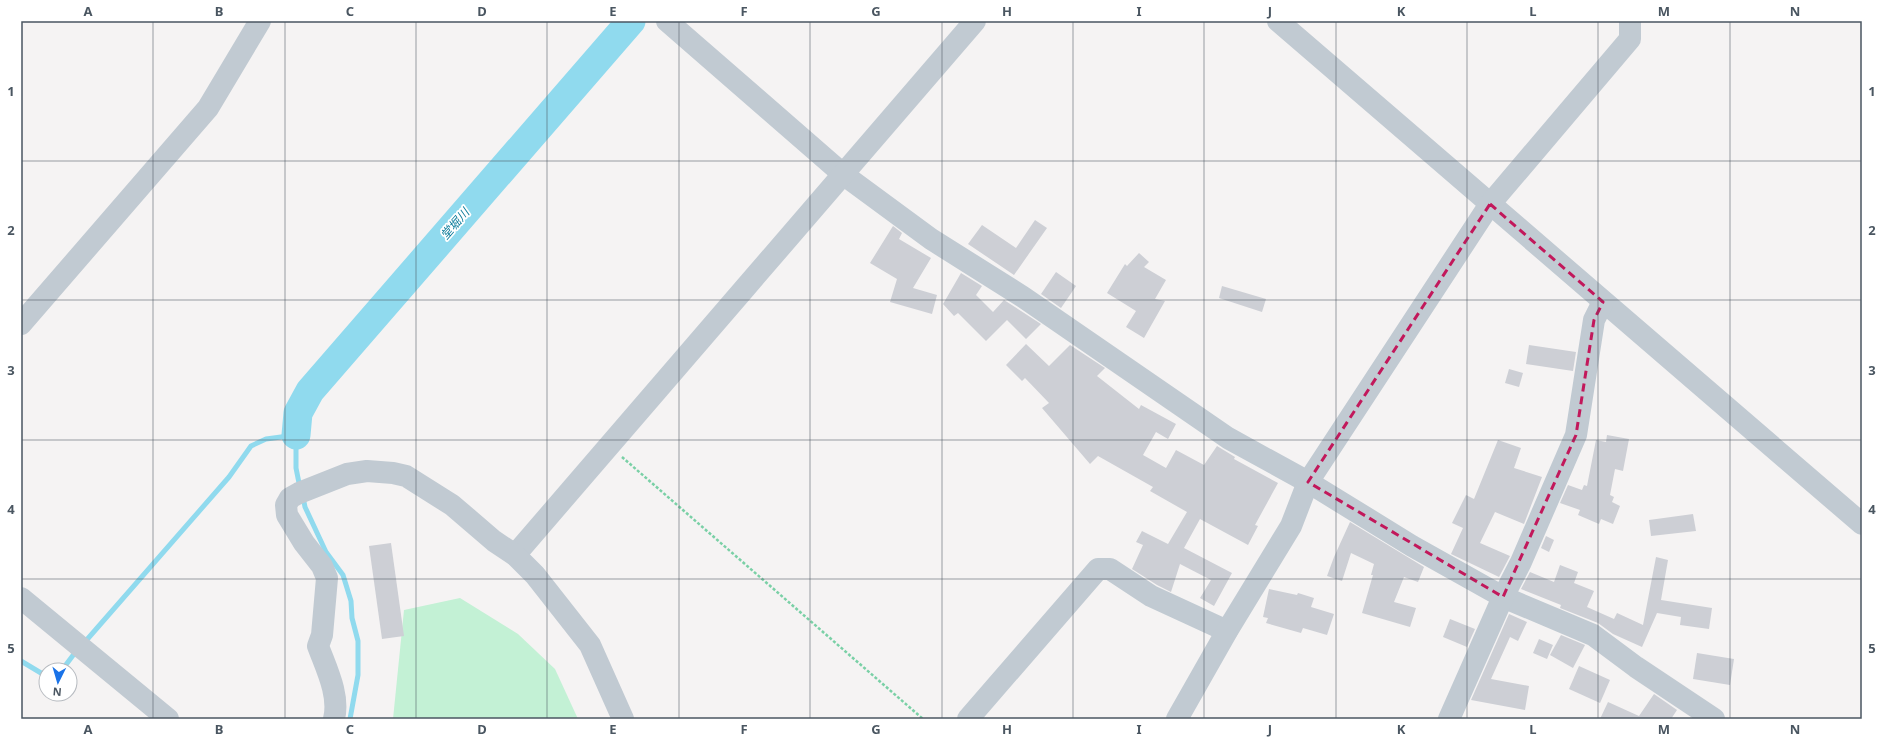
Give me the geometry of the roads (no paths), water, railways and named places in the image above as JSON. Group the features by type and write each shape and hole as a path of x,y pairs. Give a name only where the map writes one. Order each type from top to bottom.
{"street":[{"path":"21,324 208,108 260,21"},
{"path":"667,21 844,175 931,239 1023,297 1228,438 1308,482 1412,546 1503,597 1593,636 1636,667 1714,719"},
{"path":"515,555 608,445 844,175 974,21"},
{"path":"1278,21 1862,524"},
{"path":"1177,719 1227,631 1291,526 1308,482 1490,204 1630,39 1630,21"},
{"path":"1449,719 1503,597 1521,562 1576,435 1593,326 1603,302"},
{"path":"334,719 336,711 331,682 318,646 322,635 327,578 322,566 304,543 287,515 286,505 290,498 299,493 347,474 367,471 393,473 406,476 452,505 494,542 515,555 535,575 590,645 623,719"},
{"path":"968,719 1098,569 1110,569 1151,596 1227,631"},
{"path":"21,598 168,719"}],"waterway":[{"name":"堂堀川","path":"296,435 298,413 310,391 631,21"},
{"path":"84,643 229,477 251,446 266,439 296,435 296,468 300,488"},
{"path":"303,497 305,507 326,552 343,575 351,601 352,618 358,641 358,675 350,719"},
{"path":"68,662 77,650"},
{"path":"21,661 38,671"}]}
